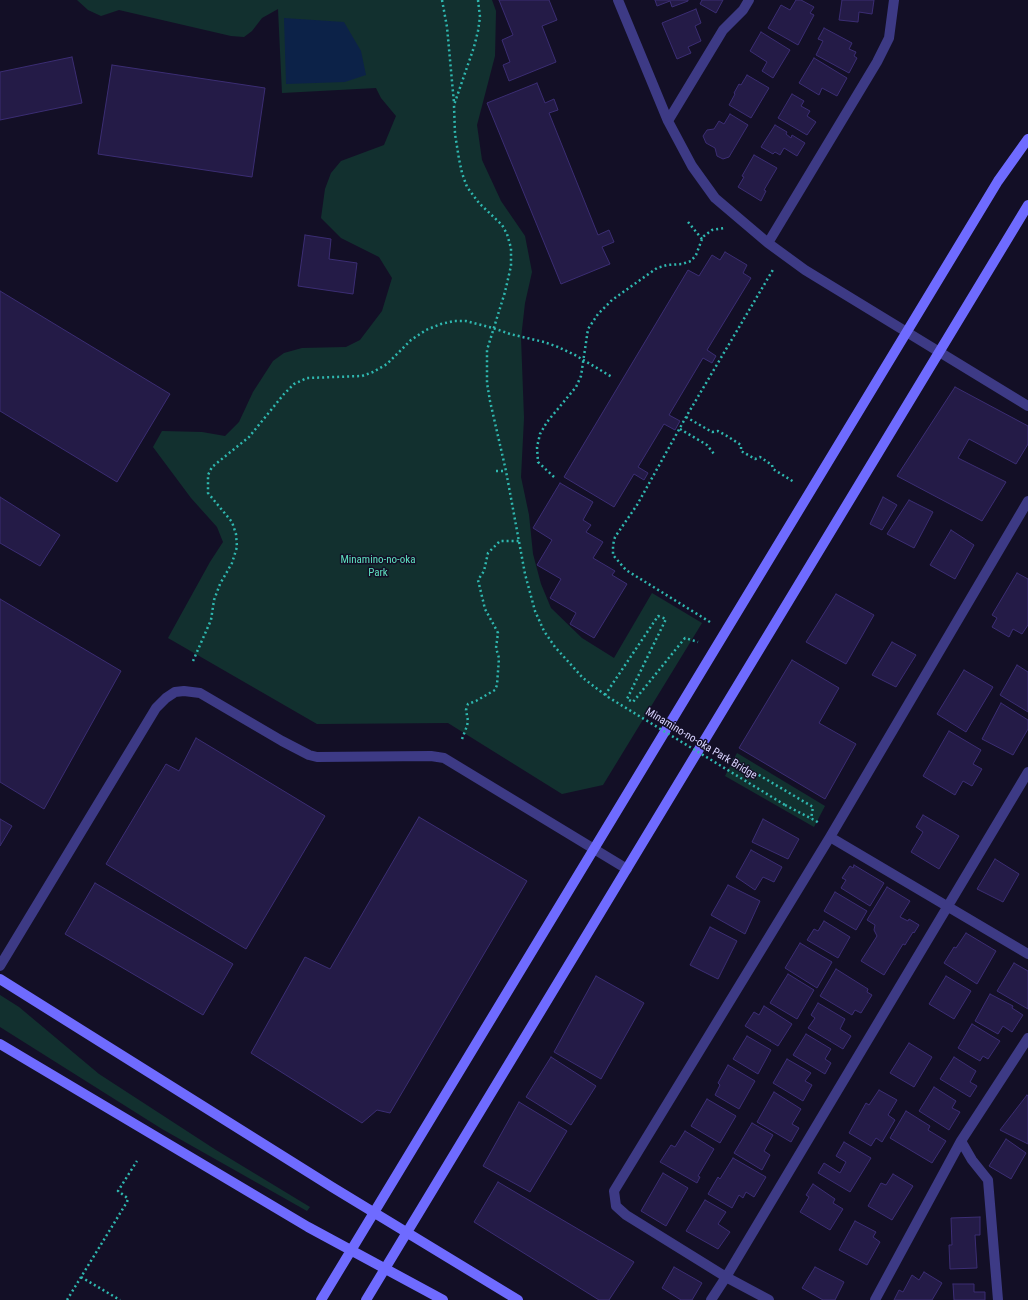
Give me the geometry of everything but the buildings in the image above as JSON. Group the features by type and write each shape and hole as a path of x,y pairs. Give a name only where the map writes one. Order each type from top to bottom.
{"street":[{"path":"618,0 668,121 686,155 708,189 718,200 768,243 805,270 1028,406"},
{"path":"668,121 723,30 743,10 749,0"},
{"path":"768,243 877,62 889,38 894,0"},
{"path":"321,1300 906,332 998,181 1028,139"},
{"path":"366,1300 1028,205"},
{"path":"769,1300 726,1277 626,1215 616,1206 614,1191 830,837 1028,501"},
{"path":"0,966 156,708 166,698 175,692 184,690 200,693 309,756 431,756 444,758 627,869"},
{"path":"711,1300 1028,772"},
{"path":"830,837 1028,954"},
{"path":"0,979 373,1212 518,1300"},
{"path":"875,1300 960,1141 1028,1038"},
{"path":"0,1044 302,1224 443,1300"},
{"path":"960,1141 972,1160 988,1180 998,1300"}],"path":[{"name":"Minamino-no-oka Park Bridge","path":"442,0 448,26 458,160 467,187 479,203 502,225 507,234 511,248 511,266 505,292 487,350 487,383 495,430 506,471 530,593 535,611 544,631 555,647 583,678 606,696 785,805 820,824 830,837"},
{"path":"454,105 478,31 480,17 478,0"},
{"path":"688,222 702,239"},
{"path":"554,477 538,462 536,447 543,427 576,387 581,376 588,329 604,306 627,288 656,268 691,261 696,255 702,239 707,233 712,230 726,228"},
{"path":"710,622 626,570 613,555 613,545 615,537 637,505 686,417 775,267"},
{"path":"193,661 211,620 214,600 220,584 232,563 237,548 236,534 232,522 208,493 208,475 212,467 249,437 294,384 307,378 362,376 374,372 387,364 421,333 441,324 454,321 466,321 544,342 583,359 612,377"},
{"path":"686,417 712,432 718,431 741,445 741,451 755,459 760,457 772,465 772,469 794,482"},
{"path":"680,429 707,445 714,454"},
{"path":"496,471 506,471"},
{"path":"462,739 468,721 466,710 468,704 495,690 497,685 499,658 496,648 498,633 484,609 478,580 484,571 488,553 500,541 519,541"},
{"path":"606,696 658,616 666,619 627,699 633,702 686,638 698,642"},
{"path":"720,752 813,807 811,819"},
{"path":"67,1300 127,1202 128,1199 118,1191 137,1161"},
{"path":"81,1277 120,1300"}],"green space":[{"name":"Minamino-no-oka Park","path":"77,0 492,0 496,11 495,56 477,125 482,160 501,201 525,236 532,272 525,303 521,338 524,418 521,477 529,515 533,554 541,584 551,608 582,638 614,658 652,593 702,623 603,785 562,794 448,723 317,724 168,638 210,562 223,542 217,527 191,498 153,447 162,431 202,432 225,436 239,422 253,392 273,361 284,353 302,348 346,347 360,340 382,311 392,278 379,257 341,238 321,218 325,189 331,173 341,161 384,145 396,116 381,98 376,88 282,93 278,9 262,18 252,31 244,37 231,36 119,10 101,16 88,10"},
{"path":"737,753 825,806 814,827 725,776"},
{"path":"0,995 19,1007 99,1074 216,1150 310,1207 307,1211 162,1129 0,1027"}],"water":[{"path":"284,18 344,22 361,51 366,75 345,82 286,84"}]}
